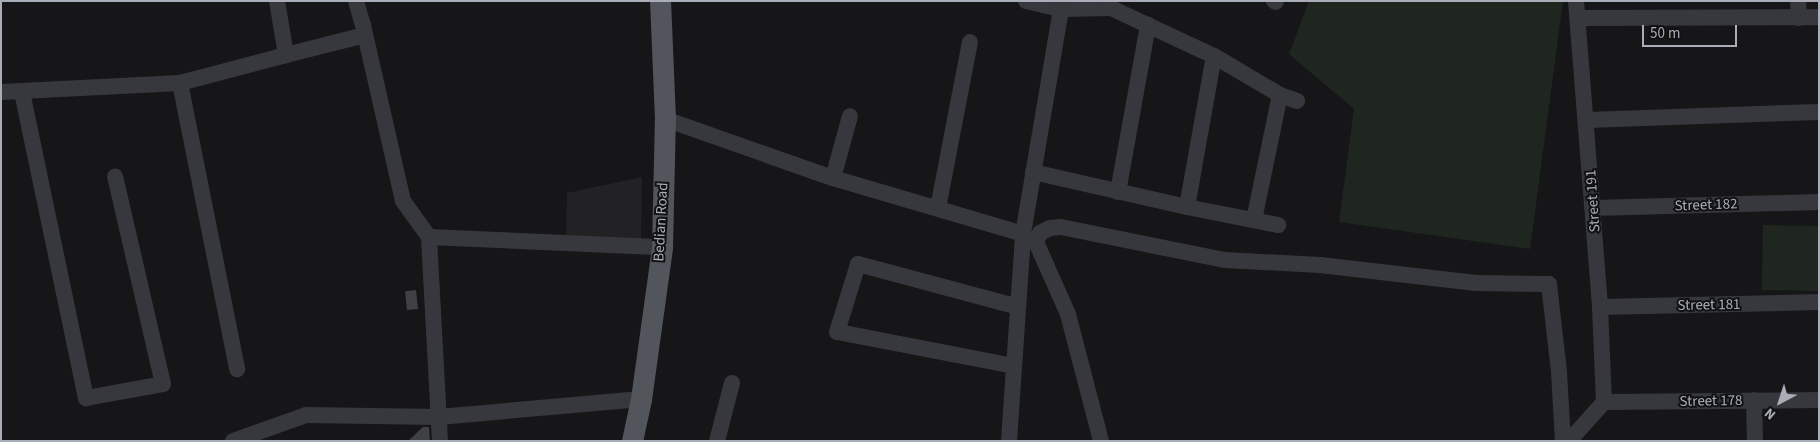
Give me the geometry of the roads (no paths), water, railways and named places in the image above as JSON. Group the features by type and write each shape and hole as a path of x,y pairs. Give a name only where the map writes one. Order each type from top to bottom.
{"main road":[{"name":"Bedian Road","path":"632,441 641,399 662,247 665,119 660,1"}],"street":[{"path":"277,1 286,55"},
{"path":"356,1 403,201 429,237 440,441"},
{"path":"1026,1 1061,9 1112,5 1148,25 1214,56 1280,95 1297,101"},
{"name":"Street 191","path":"1576,1 1587,120 1600,307 1604,402"},
{"path":"1798,1 1799,18"},
{"path":"1009,441 1023,234 1061,9"},
{"path":"1577,18 1819,17"},
{"path":"1118,192 1148,25"},
{"path":"1,92 180,83 365,35"},
{"path":"938,208 970,42"},
{"path":"1188,207 1214,56"},
{"path":"180,83 237,369"},
{"path":"22,92 86,398 163,384 115,176"},
{"path":"1254,220 1280,95"},
{"path":"1587,120 1819,112"},
{"path":"833,178 850,116"},
{"path":"665,119 833,178 1023,234"},
{"path":"1033,172 1118,192 1278,225"},
{"name":"Street 182","path":"1593,208 1819,202"},
{"path":"1101,441 1068,314 1036,242 1040,234 1050,228 1061,227 1225,260 1320,265 1476,283 1549,284 1559,372 1563,441"},
{"path":"429,237 662,247"},
{"path":"1014,366 837,332 858,264 1018,307"},
{"name":"Street 181","path":"1600,307 1819,302"},
{"path":"717,441 732,383"},
{"path":"233,441 306,415 439,417 641,399"},
{"path":"1754,400 1755,441"},
{"name":"Street 178","path":"1604,402 1819,400"},
{"path":"1569,441 1604,402"}]}
